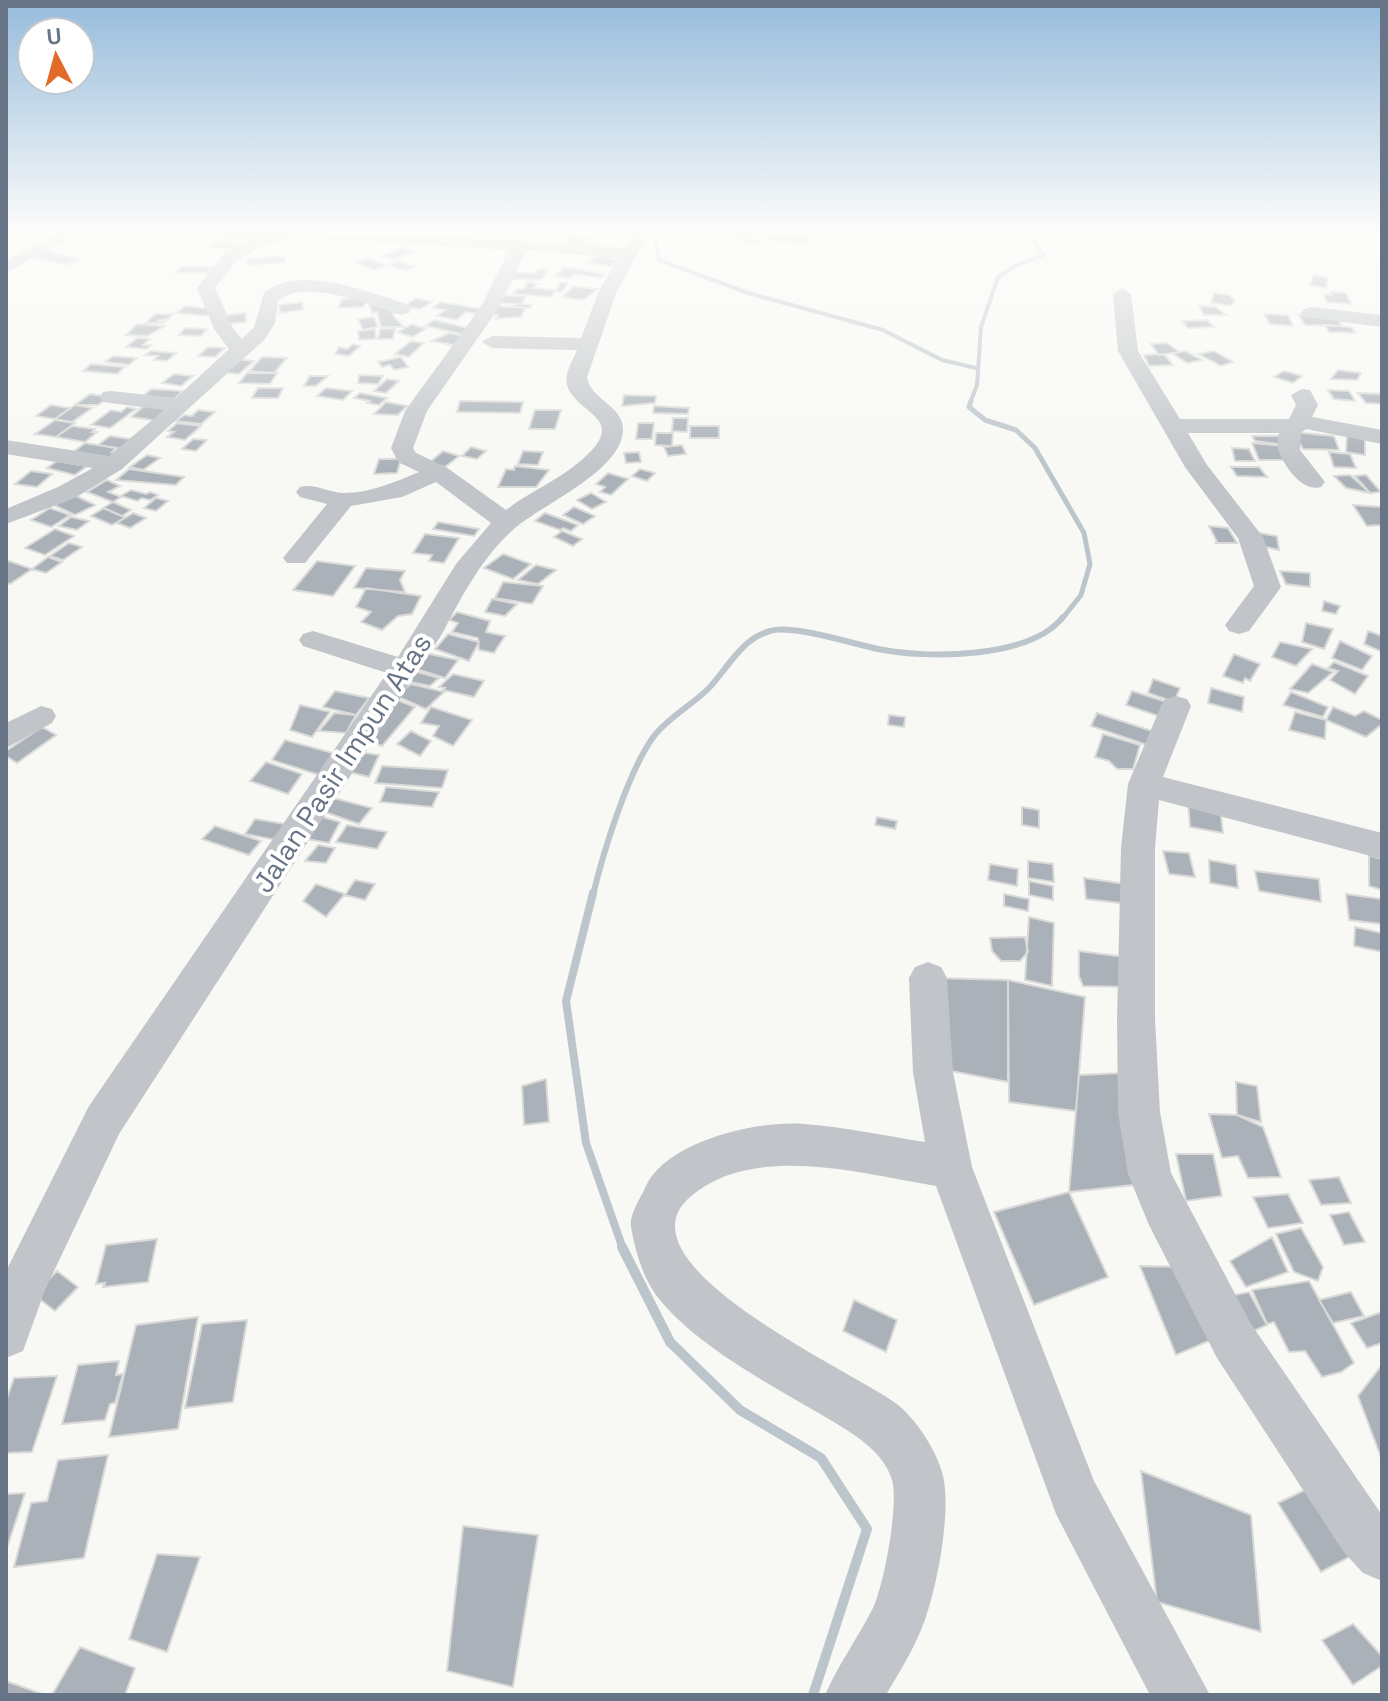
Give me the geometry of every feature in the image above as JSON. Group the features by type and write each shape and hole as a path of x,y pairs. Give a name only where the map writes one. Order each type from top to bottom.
{"street":[{"path":"217,312 224,329 240,350"},
{"path":"6,517 71,491 114,464 263,329 266,312"},
{"path":"486,312 416,411 402,453 438,472 503,525"},
{"name":"Jalan Pasir Impun Atas","path":"6,1334 24,1283 104,1120 428,634 456,582 480,549 503,525 601,456 612,438 611,419 578,387 577,377 600,312"},
{"path":"1124,312 1128,351 1197,467 1250,537 1268,587 1239,625"},
{"path":"1311,313 1382,321"},
{"path":"492,342 587,344"},
{"path":"1302,395 1307,405 1298,424 1290,431 1289,450 1313,482"},
{"path":"111,397 181,405"},
{"path":"1172,426 1298,424 1382,437"},
{"path":"6,447 114,464"},
{"path":"308,492 343,500 394,492 438,472"},
{"path":"414,484 503,525"},
{"path":"296,558 343,500"},
{"path":"313,640 405,669"},
{"path":"1176,706 1144,784 1138,848 1136,1019 1139,1112 1150,1174 1234,1341 1326,1481 1362,1532 1382,1554"},
{"path":"6,737 41,716"},
{"path":"1144,784 1382,846"},
{"path":"928,978 933,1072 951,1167 1074,1496 1181,1695"},
{"path":"854,1695 899,1617 918,1534 918,1477 903,1449 882,1423 714,1318 672,1278 659,1253 652,1222 666,1189 692,1167 748,1149 803,1144 951,1167"}],"building":[{"path":"177,312 211,312 207,316"},
{"path":"377,312 392,312 404,327 381,327"},
{"path":"442,312 466,312 457,320 437,316"},
{"path":"493,312 524,312 521,317 495,319 498,315 491,315"},
{"path":"1203,312 1226,315 1204,315"},
{"path":"246,313 246,322 227,324 227,315"},
{"path":"155,314 173,314 168,319 157,321 166,321 164,323 146,323"},
{"path":"1264,314 1288,315 1293,326 1270,324"},
{"path":"1298,314 1337,317 1342,326 1305,325"},
{"path":"374,317 378,327 363,330 358,319"},
{"path":"434,320 469,328 461,334 425,326"},
{"path":"1207,320 1214,327 1188,328 1182,321"},
{"path":"137,324 165,326 147,336 126,335"},
{"path":"412,324 426,329 412,337 397,332"},
{"path":"1325,325 1351,327 1356,333 1329,332"},
{"path":"185,328 207,329 201,336 179,335"},
{"path":"395,328 393,339 378,339 380,329"},
{"path":"375,329 376,339 359,340 358,331"},
{"path":"449,333 464,336 453,345 431,341"},
{"path":"137,338 150,339 143,345 151,345 147,349 126,347"},
{"path":"411,341 424,343 409,357 395,354"},
{"path":"1167,343 1179,352 1159,355 1151,344"},
{"path":"353,344 360,346 349,356 335,354 339,347 347,349"},
{"path":"208,347 225,348 215,357 198,356"},
{"path":"151,351 176,353 167,361 154,360 158,356 145,355"},
{"path":"1185,351 1202,360 1187,363 1172,353"},
{"path":"1214,351 1233,362 1221,366 1198,354"},
{"path":"1164,354 1173,365 1149,366 1144,355"},
{"path":"113,356 137,358 129,365 105,362"},
{"path":"262,357 287,358 274,373 249,371"},
{"path":"401,357 408,367 394,370 390,365 382,367 378,362"},
{"path":"235,359 254,361 239,374 220,372"},
{"path":"91,364 125,367 117,374 83,371"},
{"path":"1338,370 1361,373 1357,380 1331,379"},
{"path":"1284,371 1302,376 1293,383 1274,377"},
{"path":"247,373 277,373 270,384 239,383"},
{"path":"174,374 193,376 181,386 162,383"},
{"path":"359,375 383,376 378,384 358,383"},
{"path":"310,376 328,376 316,386 304,386"},
{"path":"387,379 399,381 386,393 374,391"},
{"path":"258,388 283,388 278,398 252,398"},
{"path":"326,388 352,391 343,400 317,396"},
{"path":"151,389 183,391 172,401 140,399"},
{"path":"1328,390 1349,391 1355,401 1334,399"},
{"path":"360,393 387,398 379,405 367,403 370,401 354,398"},
{"path":"1358,393 1382,394 1382,404 1366,403"},
{"path":"90,394 109,397 98,405 75,405"},
{"path":"624,395 656,396 655,403 622,406"},
{"path":"460,401 523,402 520,413 457,412"},
{"path":"386,402 407,406 398,415 374,414"},
{"path":"146,404 174,407 159,421 131,417"},
{"path":"51,405 70,408 55,419 36,416"},
{"path":"75,405 92,408 72,422 55,419"},
{"path":"654,406 689,408 688,414 653,413"},
{"path":"127,407 136,409 110,428 91,425 111,410 121,412"},
{"path":"198,410 215,412 201,424 176,421 184,415 192,416"},
{"path":"535,410 561,410 555,429 529,429"},
{"path":"673,418 688,418 687,432 672,431"},
{"path":"55,420 75,423 56,437 35,434"},
{"path":"177,423 201,426 185,440 167,437 174,432 168,431"},
{"path":"638,423 654,423 652,439 636,439"},
{"path":"72,426 95,429 92,432 97,432 85,442 56,437"},
{"path":"690,426 719,426 719,438 690,438"},
{"path":"1293,432 1334,436 1339,450 1303,449"},
{"path":"1347,432 1365,435 1365,455 1346,452"},
{"path":"656,433 673,433 672,446 655,445"},
{"path":"110,436 137,440 125,450 98,445"},
{"path":"1252,436 1288,436 1286,445 1255,441"},
{"path":"193,439 207,440 196,451 182,449"},
{"path":"85,443 117,448 112,452 121,453 112,460 72,453"},
{"path":"1252,443 1285,446 1291,460 1259,460"},
{"path":"682,445 686,454 668,456 664,447"},
{"path":"471,447 486,451 477,459 462,456"},
{"path":"1232,448 1249,449 1255,461 1235,461"},
{"path":"443,451 459,456 445,467 429,463"},
{"path":"523,451 543,452 538,465 518,464"},
{"path":"639,452 641,462 626,463 624,453"},
{"path":"1329,452 1350,454 1356,468 1334,467"},
{"path":"147,455 160,458 143,470 130,467"},
{"path":"379,459 401,459 397,473 374,474"},
{"path":"57,461 87,466 75,475 47,468"},
{"path":"515,466 549,470 536,487 498,487 506,469 514,470"},
{"path":"1231,467 1259,467 1267,477 1237,476"},
{"path":"129,469 184,477 176,485 116,480"},
{"path":"640,469 655,473 647,481 632,476"},
{"path":"31,471 52,474 37,487 15,484"},
{"path":"608,473 628,479 611,495 600,492 605,487 596,484"},
{"path":"1350,475 1370,493 1346,488 1334,476"},
{"path":"1366,475 1381,492 1370,493 1355,476"},
{"path":"107,480 120,486 108,492 121,497 113,502 87,492"},
{"path":"131,490 158,495 150,500 142,498 137,501 121,496"},
{"path":"591,493 606,502 592,509 577,500"},
{"path":"74,495 95,505 75,515 54,505"},
{"path":"156,498 168,501 156,511 144,508"},
{"path":"113,502 131,510 122,516 103,508"},
{"path":"1353,505 1382,507 1382,525 1367,526"},
{"path":"574,507 595,516 583,524 563,515"},
{"path":"50,508 70,515 51,527 31,520"},
{"path":"104,508 125,518 112,525 91,516"},
{"path":"133,513 146,518 130,528 117,523"},
{"path":"545,513 578,525 571,531 560,530 535,521"},
{"path":"71,517 89,521 77,530 59,526"},
{"path":"438,522 479,529 474,536 433,529"},
{"path":"1209,526 1228,528 1237,543 1215,543"},
{"path":"55,529 74,536 45,555 25,548"},
{"path":"562,531 582,539 573,546 554,537"},
{"path":"1258,533 1277,536 1279,550 1262,546"},
{"path":"425,534 459,538 444,563 429,561 432,555 413,553"},
{"path":"69,543 82,547 63,560 50,556"},
{"path":"503,554 531,564 513,579 484,568"},
{"path":"48,557 62,562 46,573 32,569"},
{"path":"9,561 32,569 10,584 6,583 6,563"},
{"path":"317,561 355,566 333,596 293,590"},
{"path":"536,565 556,570 538,584 518,580"},
{"path":"366,568 405,571 400,580 405,592 354,588"},
{"path":"1280,571 1310,573 1310,587 1286,584"},
{"path":"503,582 543,586 532,604 495,598"},
{"path":"366,588 421,596 412,614 398,616 382,630 361,622 371,612 356,607"},
{"path":"492,599 517,604 505,616 485,612"},
{"path":"1324,601 1340,606 1336,614 1322,611"},
{"path":"457,612 490,621 486,632 505,636 494,653 479,650 478,638 452,632 458,623 449,620"},
{"path":"1306,623 1333,629 1324,649 1302,642"},
{"path":"1368,631 1382,636 1382,652 1364,644"},
{"path":"448,634 479,642 469,661 435,649"},
{"path":"1340,641 1372,656 1362,670 1332,658"},
{"path":"1280,642 1312,649 1296,666 1272,657"},
{"path":"425,653 458,660 445,678 416,669"},
{"path":"1234,654 1260,664 1250,681 1245,678 1243,683 1223,676"},
{"path":"1334,662 1368,676 1355,694 1330,680 1338,671 1328,668"},
{"path":"1312,664 1333,672 1308,693 1290,689"},
{"path":"414,671 439,678 430,686 406,681"},
{"path":"453,674 484,681 474,697 439,687"},
{"path":"1153,679 1180,688 1174,702 1148,693"},
{"path":"411,684 444,692 426,709 396,696"},
{"path":"1211,688 1244,697 1242,712 1208,703"},
{"path":"335,691 369,698 356,715 323,707"},
{"path":"1132,691 1170,703 1164,718 1126,705"},
{"path":"1291,692 1328,707 1323,717 1283,705"},
{"path":"395,699 415,707 382,746 365,740"},
{"path":"300,705 330,712 312,737 290,730"},
{"path":"431,707 472,720 453,746 433,736 439,726 421,723"},
{"path":"1333,707 1355,716 1364,711 1382,720 1382,724 1366,737 1326,720"},
{"path":"1295,712 1326,720 1325,739 1289,730"},
{"path":"334,713 356,715 346,733 319,731"},
{"path":"1097,713 1155,732 1150,746 1091,726"},
{"path":"889,715 905,717 904,727 888,725"},
{"path":"42,727 56,735 17,763 6,756 6,751"},
{"path":"411,731 431,741 420,756 397,744"},
{"path":"1103,734 1140,745 1133,769 1117,769 1109,761 1095,757"},
{"path":"285,740 333,753 319,775 272,760"},
{"path":"359,752 379,755 369,777 345,771"},
{"path":"266,762 302,774 288,794 250,781"},
{"path":"382,766 448,770 442,788 375,783"},
{"path":"386,787 439,792 432,807 380,802"},
{"path":"329,797 372,808 359,824 319,810"},
{"path":"1188,801 1220,807 1223,833 1190,827"},
{"path":"1022,807 1039,810 1039,828 1022,825"},
{"path":"323,817 340,822 329,843 301,838"},
{"path":"877,817 897,821 895,829 875,825"},
{"path":"255,819 297,826 287,842 245,834"},
{"path":"347,825 387,832 377,849 336,842"},
{"path":"215,826 261,841 249,855 202,839"},
{"path":"318,845 335,848 326,863 305,861"},
{"path":"1163,851 1189,853 1195,877 1169,874"},
{"path":"1369,855 1382,859 1382,890 1369,886"},
{"path":"1209,860 1236,865 1238,888 1210,883"},
{"path":"1028,861 1053,864 1054,882 1028,878"},
{"path":"990,864 1018,869 1017,886 988,880"},
{"path":"1255,871 1319,879 1321,902 1259,891"},
{"path":"1084,878 1126,884 1129,904 1086,899"},
{"path":"355,880 375,884 365,900 345,895"},
{"path":"1029,881 1053,886 1053,900 1029,895"},
{"path":"316,884 345,894 326,917 303,901"},
{"path":"1004,894 1029,899 1028,911 1004,906"},
{"path":"1346,894 1382,899 1382,924 1349,920"},
{"path":"1029,917 1054,923 1052,986 1025,980"},
{"path":"1355,927 1382,933 1382,952 1354,946"},
{"path":"1025,937 1028,952 1020,961 1001,961 992,951 990,938"},
{"path":"1079,951 1125,957 1129,987 1083,986 1079,976"},
{"path":"937,978 1008,980 1008,1082 936,1068"},
{"path":"1008,980 1085,997 1076,1111 1009,1102"},
{"path":"1122,1073 1142,1184 1069,1192 1079,1075"},
{"path":"546,1079 549,1122 524,1125 522,1086"},
{"path":"1236,1082 1257,1086 1261,1122 1237,1115"},
{"path":"1209,1114 1237,1115 1263,1127 1281,1177 1248,1178 1238,1156 1222,1158"},
{"path":"1176,1154 1213,1154 1222,1196 1186,1201"},
{"path":"1339,1177 1351,1203 1321,1205 1309,1180"},
{"path":"1069,1192 1108,1277 1034,1305 994,1212"},
{"path":"1288,1194 1303,1223 1268,1228 1253,1197"},
{"path":"1349,1212 1365,1242 1344,1245 1330,1215"},
{"path":"1301,1228 1323,1267 1318,1281 1294,1272 1276,1234"},
{"path":"1272,1237 1288,1272 1246,1287 1230,1261"},
{"path":"157,1239 148,1282 103,1287 105,1283 96,1284 106,1245"},
{"path":"1140,1266 1187,1267 1225,1334 1176,1355"},
{"path":"57,1271 78,1287 55,1311 34,1295"},
{"path":"1309,1281 1354,1363 1341,1372 1322,1377 1305,1351 1289,1352 1274,1322 1267,1324 1252,1290"},
{"path":"1249,1292 1267,1325 1244,1335 1224,1297"},
{"path":"1351,1292 1364,1316 1333,1323 1319,1300"},
{"path":"854,1300 897,1320 886,1352 843,1331"},
{"path":"1382,1312 1382,1343 1367,1348 1351,1323"},
{"path":"198,1317 178,1429 109,1437 136,1325"},
{"path":"247,1320 233,1402 185,1408 202,1324"},
{"path":"119,1361 116,1375 123,1374 115,1403 110,1404 105,1420 62,1424 78,1365"},
{"path":"1382,1365 1382,1460 1358,1396"},
{"path":"57,1376 32,1452 6,1453 6,1401 14,1378"},
{"path":"108,1455 84,1558 14,1567 31,1503 47,1501 58,1460"},
{"path":"1141,1471 1251,1515 1261,1632 1157,1602"},
{"path":"1311,1487 1355,1554 1321,1572 1278,1503"},
{"path":"25,1493 6,1551 6,1494"},
{"path":"463,1526 538,1535 513,1687 447,1671"},
{"path":"157,1554 200,1557 167,1652 129,1639"},
{"path":"1353,1624 1382,1656 1382,1666 1353,1685 1322,1640"},
{"path":"80,1647 135,1668 125,1695 52,1695"},
{"path":"6,1681 45,1695 6,1695"}],"waterway":[{"path":"819,312 883,330 942,360 976,368"},
{"path":"970,403 977,385 981,327 986,312"},
{"path":"971,401 969,407 985,420 1016,430 1035,448 1084,533 1090,564 1081,595 1062,619"},
{"path":"593,895 610,835 644,751 666,723 709,688 751,640 770,631 793,630 878,649 949,654 1003,648 1027,641 1048,631 1063,617"},
{"path":"593,893 566,1001 586,1143 623,1249"},
{"path":"623,1249 670,1342 740,1410 821,1458 867,1529 813,1695"}]}
